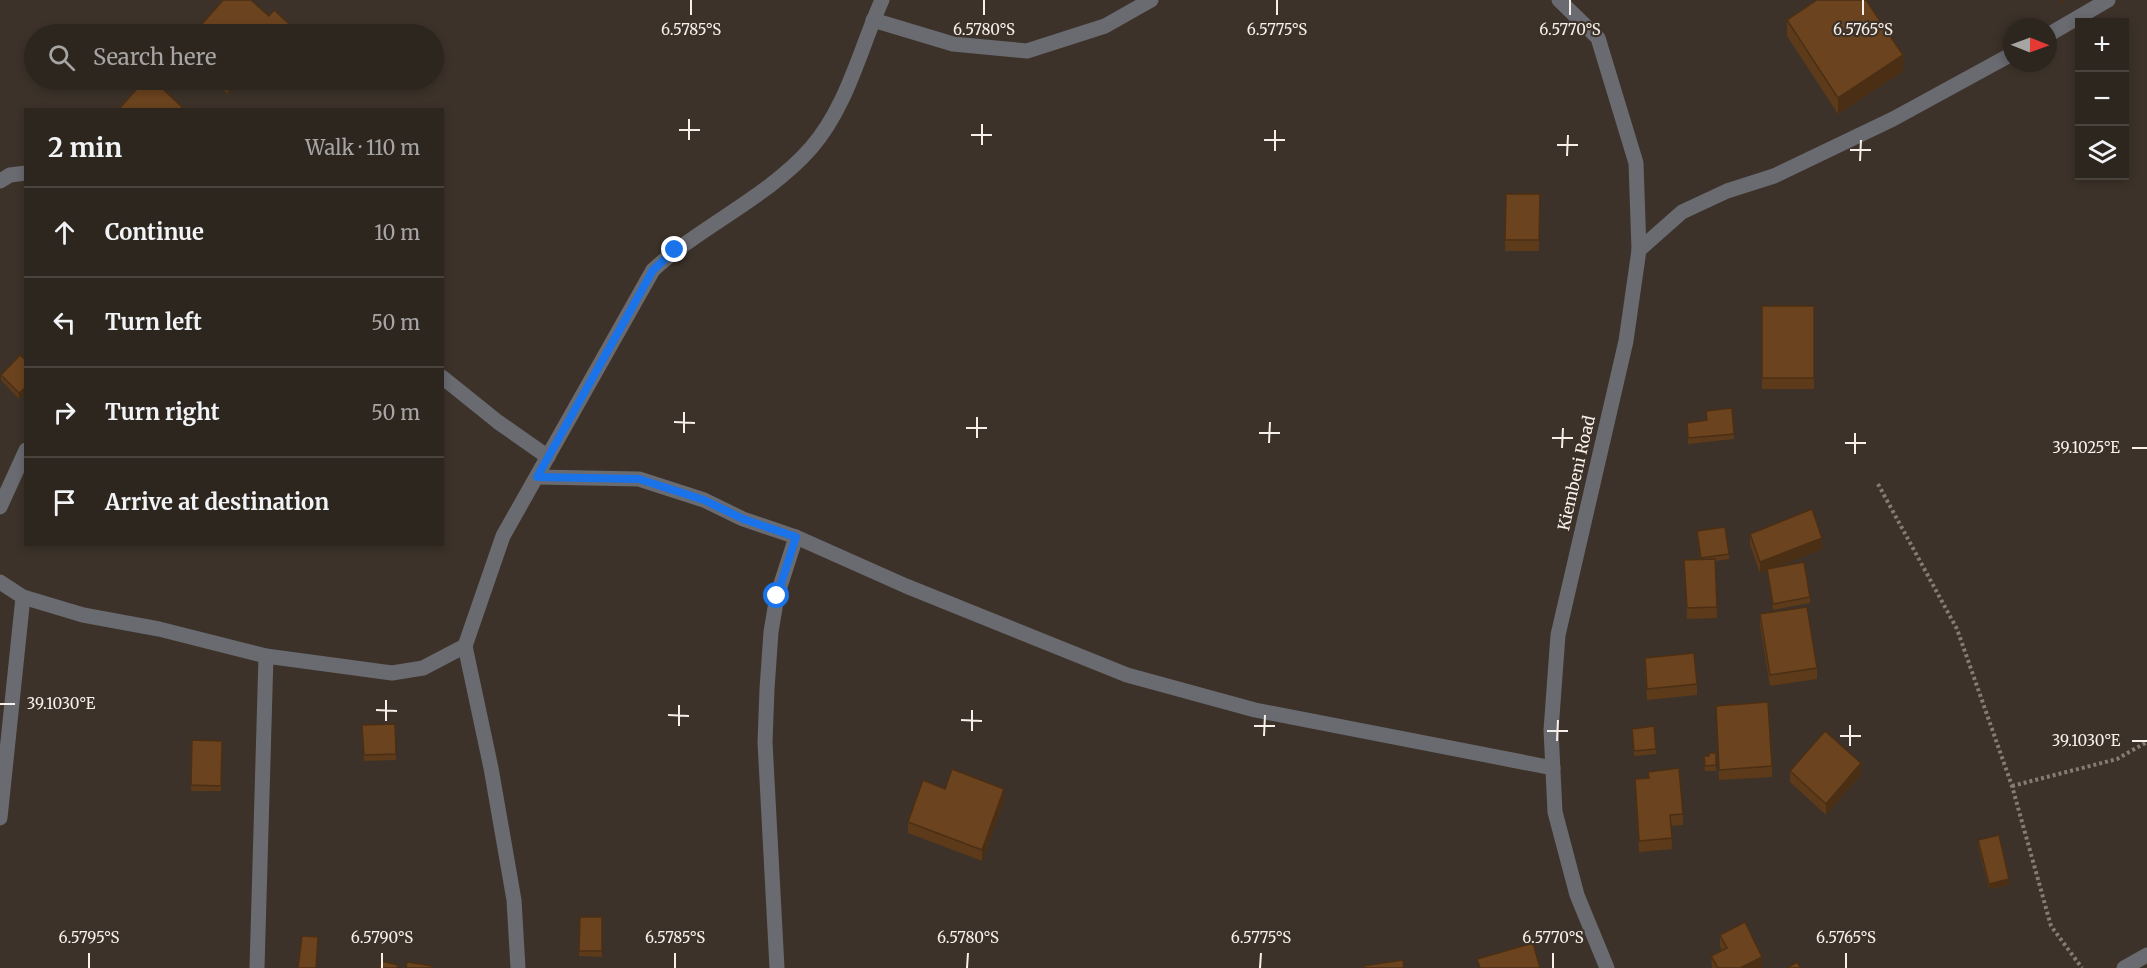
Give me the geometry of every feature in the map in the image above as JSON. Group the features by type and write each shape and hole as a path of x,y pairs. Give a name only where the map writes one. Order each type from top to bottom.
{"street":[{"path":"518,968 514,900 491,768 465,646 503,536 653,270 675,250 778,179 812,147 836,113 882,0"},
{"path":"873,20 953,44 1027,51 1105,26 1151,0"},
{"name":"Kiembeni Road","path":"1559,0 1598,38 1636,163 1639,250 1626,341 1558,635 1551,729 1555,812 1577,895 1607,968"},
{"path":"2057,30 2108,0"},
{"path":"1639,250 1682,212 1727,191 1774,176 1893,119 2003,59"},
{"path":"0,181 10,175 24,173"},
{"path":"444,379 498,422 548,457"},
{"path":"0,507 24,454"},
{"path":"537,477 639,479 704,500 743,519 796,537 906,586 1127,675 1256,710 1553,768"},
{"path":"777,968 765,742 771,632 777,596 796,537"},
{"path":"0,582 23,597 83,615 159,629 266,656 392,673 423,668 465,646"},
{"path":"0,818 23,597"},
{"path":"257,968 266,656"},
{"path":"2124,968 2147,955"}],"path":[{"path":"1878,484 1957,629 2012,786 2051,926 2082,968"},
{"path":"2012,786 2117,759 2147,742"}],"building":[{"path":"223,0 251,0 269,16 274,10 289,24 202,24"},
{"path":"1817,0 1866,0 1903,55 1838,98 1787,20"},
{"path":"136,90 164,90 182,107 181,108 120,108"},
{"path":"1506,194 1540,194 1539,240 1505,240"},
{"path":"1762,306 1814,306 1814,378 1762,378"},
{"path":"20,355 24,358 24,389 19,393 1,375"},
{"path":"1732,408 1734,434 1688,438 1687,423 1707,420 1706,411"},
{"path":"1812,509 1822,538 1760,562 1750,534"},
{"path":"1725,527 1729,554 1701,558 1697,531"},
{"path":"1715,559 1717,607 1687,608 1684,560"},
{"path":"1804,562 1810,597 1773,604 1767,569"},
{"path":"1807,607 1817,668 1770,675 1760,614"},
{"path":"1694,653 1697,684 1647,689 1645,658"},
{"path":"1768,702 1772,766 1719,770 1716,706"},
{"path":"395,724 396,754 364,755 362,725"},
{"path":"1654,726 1656,749 1634,751 1632,729"},
{"path":"1825,731 1861,763 1826,804 1790,771"},
{"path":"192,740 222,741 221,786 191,785"},
{"path":"1709,753 1716,753 1716,765 1705,766 1704,756 1709,756"},
{"path":"1679,768 1683,814 1670,815 1672,838 1639,841 1635,779 1649,778 1648,772"},
{"path":"952,769 1004,789 982,850 908,822 923,780 945,789"},
{"path":"1999,835 2009,879 1989,884 1978,840"},
{"path":"580,917 602,917 602,951 579,951"},
{"path":"1745,922 1762,957 1740,968 1718,968 1711,956 1727,948 1720,935"},
{"path":"302,936 318,937 316,968 298,968"},
{"path":"1533,943 1540,968 1480,968 1477,959"},
{"path":"1403,960 1404,968 1364,968 1363,966"},
{"path":"381,961 398,965 397,968 379,968"},
{"path":"407,962 432,966 432,968 406,968"},
{"path":"1797,962 1801,968 1787,968"}],"route":[{"path":"675,250 653,270 537,477 639,479 704,500 743,519 796,537 777,596"}]}
